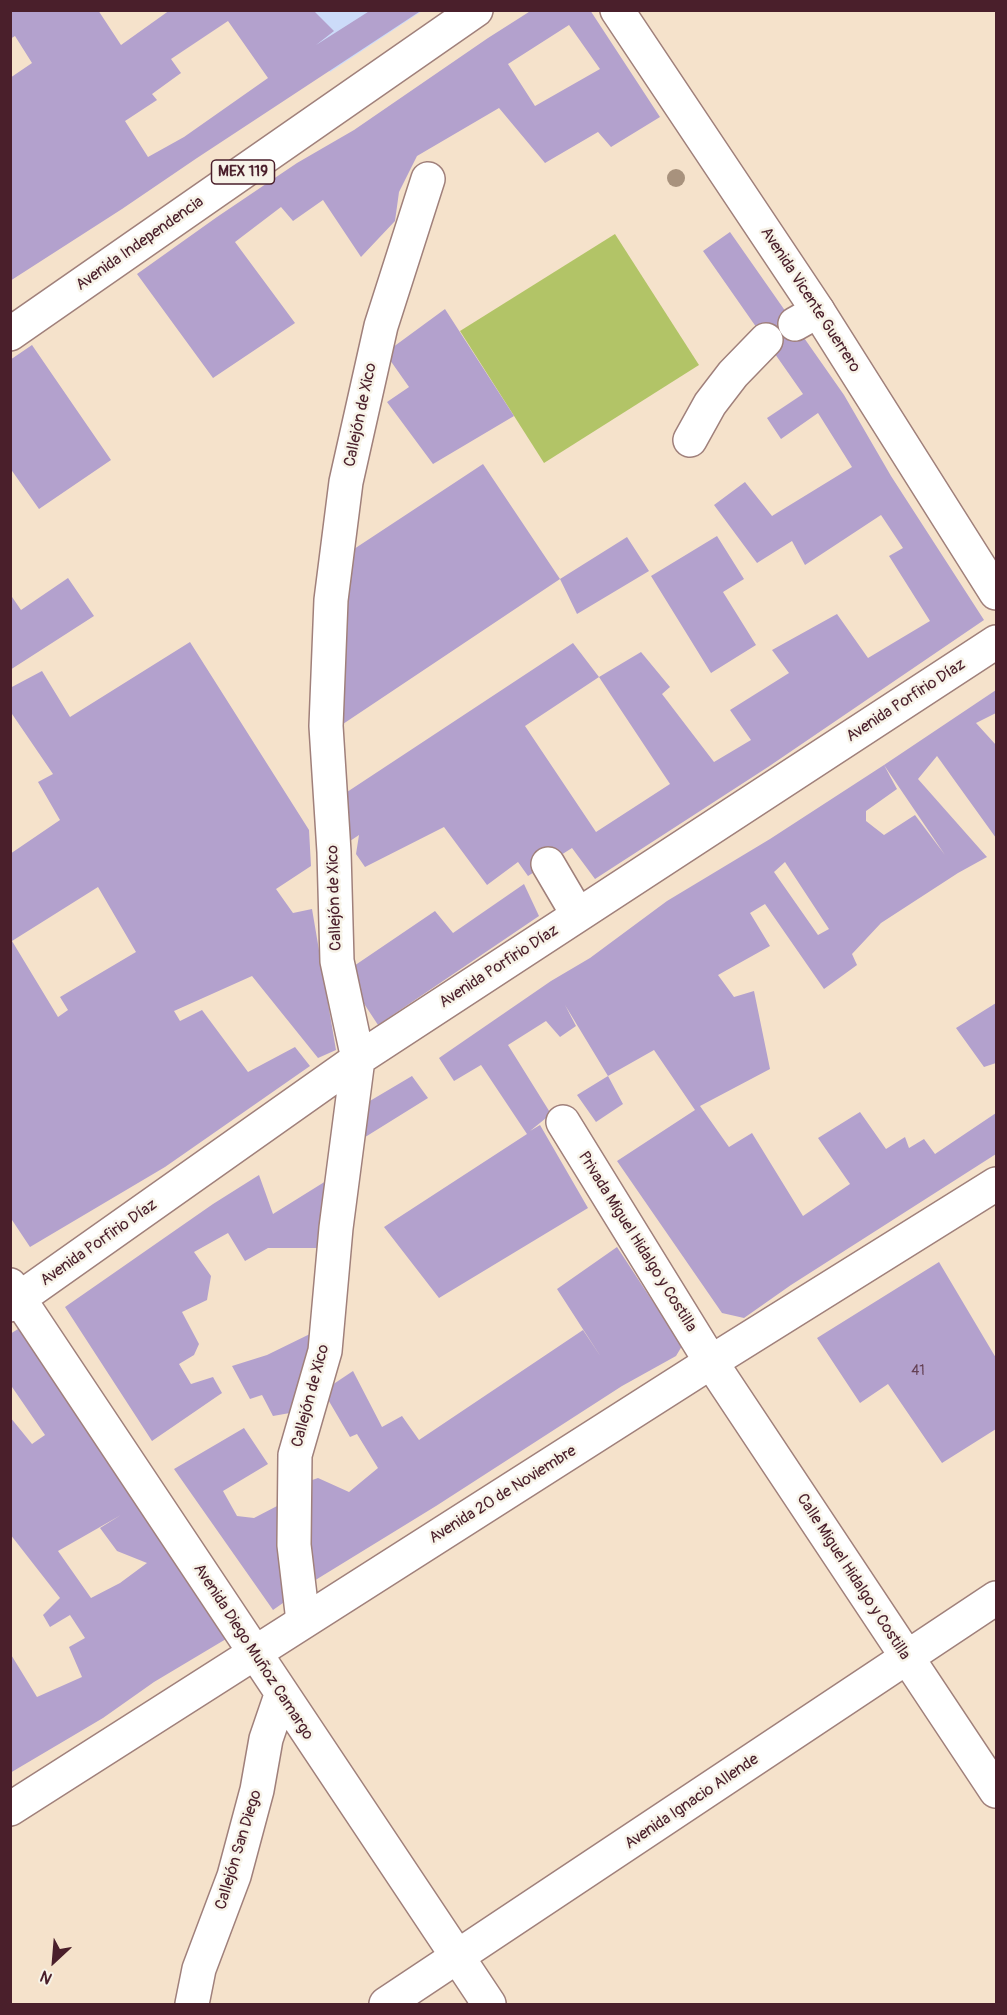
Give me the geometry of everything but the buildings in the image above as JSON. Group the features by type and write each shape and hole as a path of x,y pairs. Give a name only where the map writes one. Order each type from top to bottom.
{"street":[{"name":"Avenida Independencia","path":"10,334 476,10"},
{"name":"Avenida Vicente Guerrero","path":"617,10 806,317 996,592"},
{"name":"Callejón de Xico","path":"303,1621 294,1545 296,1455 325,1351 336,1228 358,1059 337,961 334,852 326,726 331,600 346,482 381,326 428,178"},
{"path":"690,440 710,404 733,374 766,340"},
{"name":"Avenida Porfirio Díaz","path":"14,1296 358,1059 996,642"},
{"path":"548,864 578,915"},
{"name":"Privada Miguel Hidalgo y Costilla","path":"563,1122 711,1362"},
{"name":"Avenida 20 de Noviembre","path":"10,1809 711,1362 996,1184"},
{"name":"Avenida Diego Muñoz Camargo","path":"14,1296 489,2004"},
{"name":"Calle Miguel Hidalgo y Costilla","path":"711,1362 996,1791"},
{"name":"Avenida Ignacio Allende","path":"386,2004 996,1598"},
{"name":"Callejón San Diego","path":"192,2004 199,1969 234,1876 257,1790 266,1739 281,1695"}],"shaded area":[{"path":"309,11 422,11 330,72 297,18"}],"green space":[{"path":"615,234 699,365 544,463 460,331"}]}
